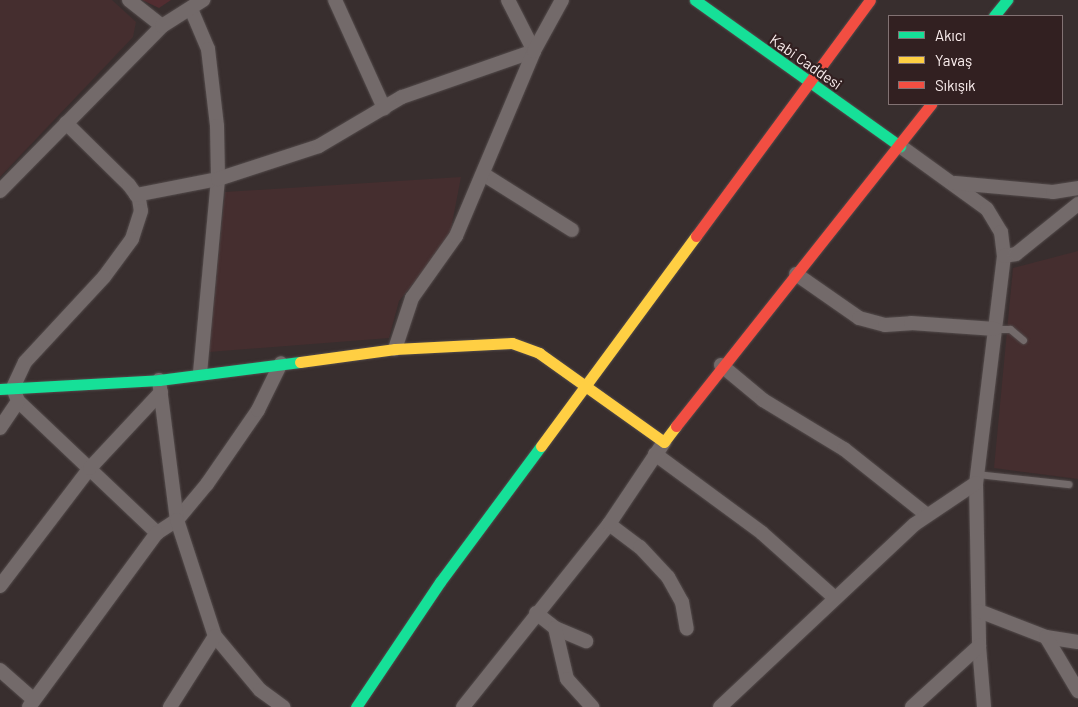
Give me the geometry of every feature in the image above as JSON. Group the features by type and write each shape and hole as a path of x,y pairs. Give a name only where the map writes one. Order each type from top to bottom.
{"street":[{"path":"129,0 162,26"},
{"path":"0,191 162,26 204,0"},
{"path":"335,0 384,108"},
{"path":"508,0 534,51"},
{"path":"395,350 412,298 456,236 534,51 562,0"},
{"name":"Kabi Caddesi","path":"695,0 810,84 900,146"},
{"path":"356,707 440,582 810,84 870,0"},
{"path":"995,15 1008,0"},
{"path":"191,9 208,49 217,126 218,179 200,372"},
{"path":"136,195 218,179 319,146 402,97 534,51"},
{"path":"463,707 536,613 609,524 664,442 721,365 900,146 930,105"},
{"path":"7,388 25,362 104,277 132,240 141,211 136,195 66,123"},
{"path":"900,146 988,209 1000,232 1004,256 977,478 979,646 984,707"},
{"path":"483,174 572,230"},
{"path":"954,183 1054,192 1078,188"},
{"path":"1004,256 1016,254 1078,204"},
{"path":"796,274 859,318 886,325 911,323 995,329"},
{"path":"7,388 160,386 200,372 281,362 395,350 512,343 539,354 664,442"},
{"path":"0,670 31,703 157,533 177,520 258,410 281,362"},
{"path":"721,365 763,400 844,450 927,515"},
{"path":"160,386 177,520 215,636 260,690 282,707"},
{"path":"0,586 90,468 160,386"},
{"path":"7,388 18,402 157,533"},
{"path":"0,428 18,402"},
{"path":"656,454 762,533 835,598"},
{"path":"720,707 835,598 927,515 977,478"},
{"path":"609,524 640,547 668,577 682,602 687,629"},
{"path":"979,611 1046,637 1078,642"},
{"path":"536,613 556,628 586,641"},
{"path":"556,628 567,679 592,707"},
{"path":"170,707 215,636"},
{"path":"1046,637 1078,692"},
{"path":"912,707 979,646"}],"lane":[{"path":"995,329 1010,329 1023,340"},
{"path":"977,478 1068,484"}],"shaded area":[{"path":"0,0 112,0 136,22 133,37 0,177"},
{"path":"142,0 171,0 159,8"},
{"path":"461,177 449,239 399,301 389,338 209,352 225,192"},
{"path":"1078,251 1078,479 994,468 1013,268"}],"traffic: fast":[{"path":"695,0 900,146"},
{"path":"995,15 1007,0"},
{"path":"0,389 159,380 300,362"},
{"path":"356,707 440,582 541,446"}],"traffic: slow":[{"path":"541,446 696,236"},
{"path":"300,362 395,349 512,343 539,353 664,442 676,426"}],"traffic: jam":[{"path":"696,236 870,0"},
{"path":"676,426 930,105"}]}
